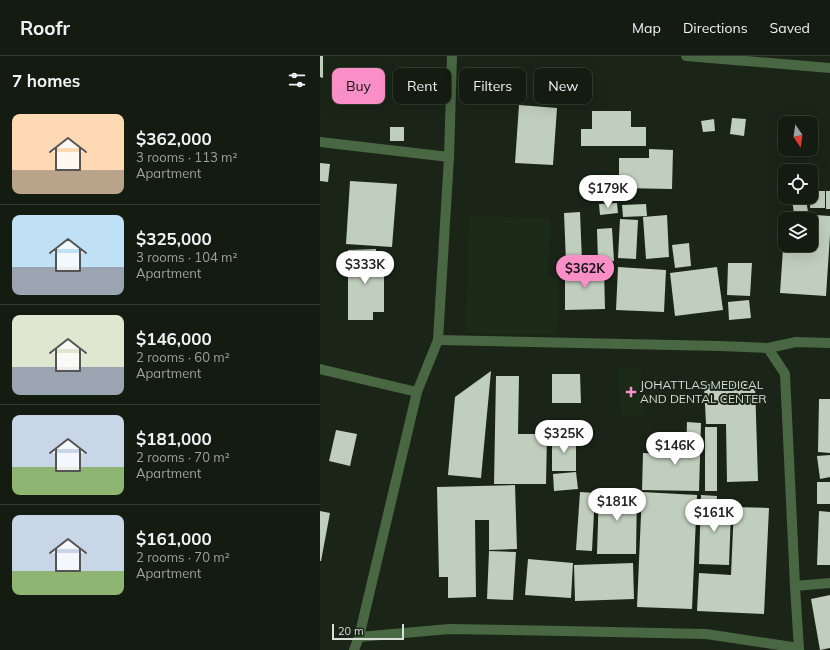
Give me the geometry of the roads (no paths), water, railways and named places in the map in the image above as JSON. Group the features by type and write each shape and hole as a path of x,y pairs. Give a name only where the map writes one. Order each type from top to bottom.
{"street":[{"path":"354,650 359,638 417,392 438,340 449,157 452,56"},
{"path":"686,56 830,68"},
{"path":"320,142 449,157"},
{"path":"438,340 768,348 796,342 830,343"},
{"path":"359,638 449,629 706,634 799,649 785,374 768,348"},
{"path":"320,369 417,392"},
{"path":"795,586 830,583"}],"place":[{"name":"JOHATTLAS MEDICAL AND DENTAL CENTER","path":"631,392"}]}
